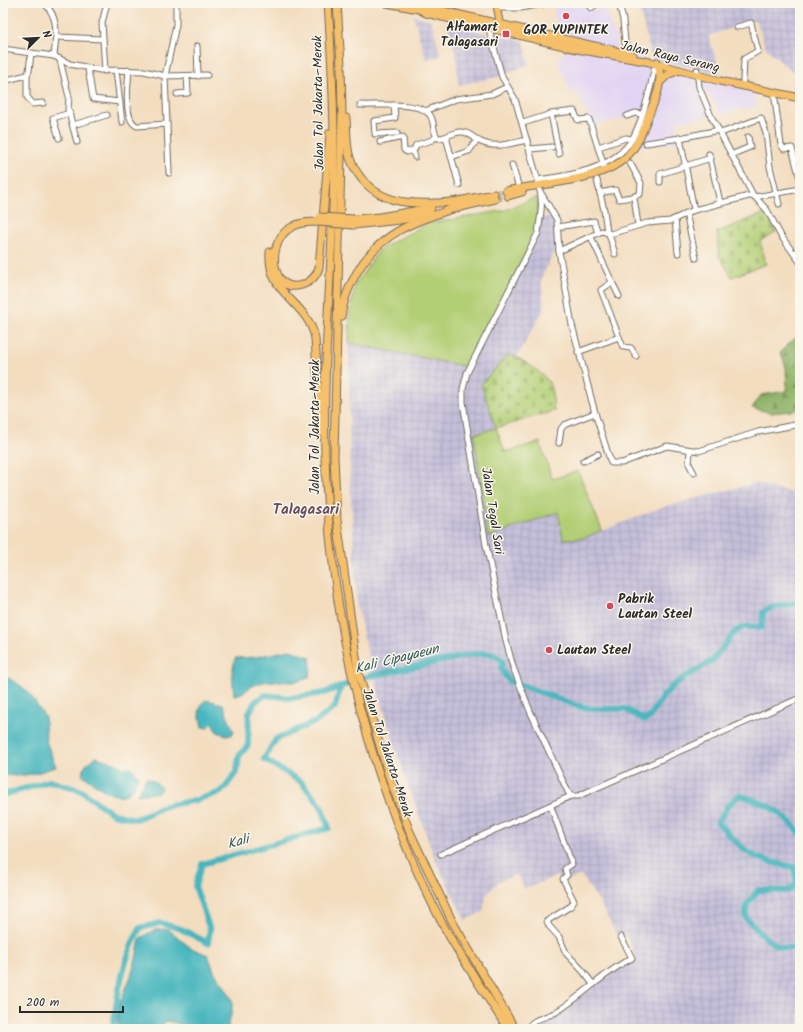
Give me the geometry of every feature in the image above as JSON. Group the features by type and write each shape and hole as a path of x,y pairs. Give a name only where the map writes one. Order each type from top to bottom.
{"highway":[{"name":"Jalan Tol Jakarta–Merak","path":"328,3 334,144 325,395 325,455 328,521 334,579 350,675 365,733 381,780 423,884 465,963 508,1029"},
{"name":"Jalan Tol Jakarta–Merak","path":"337,3 341,65 342,146 334,457 337,520 358,671 389,777 410,832 452,920 515,1029"},
{"name":"Jalan Raya Serang","path":"386,3 419,9 426,13 489,29 501,28"},
{"name":"Jalan Raya Serang","path":"419,9 426,7 501,28 655,64 679,68 800,98"},
{"name":"Jalan Raya Serang","path":"605,52 626,54 655,64"},
{"path":"655,64 660,83"},
{"path":"655,64 660,83"},
{"path":"341,65 349,152 363,179 376,192 394,201 411,204 453,205"},
{"path":"540,186 519,188 507,194 596,174 604,167 620,162 632,150 650,112 660,83 679,68"},
{"name":"Jalan Raya Serang","path":"760,88 800,95"},
{"path":"320,220 292,226 279,237 274,250 274,261 277,273 281,280 289,285 299,286 307,283 314,278 319,268 333,102"},
{"path":"325,455 321,442 316,338 313,327 303,312 279,288 271,274 269,263 270,248 277,234 292,222 320,220 354,222 400,220 453,205 495,196"},
{"path":"334,457 340,326 342,309 348,290 362,263 386,238 402,228 453,205"},
{"path":"328,521 337,520"}],"main road":[{"path":"496,5 501,28"}],"street":[{"path":"44,3 55,21 56,37 54,56"},
{"path":"105,71 102,22 107,3"},
{"path":"169,173 165,76 169,50 175,29 176,3"},
{"path":"496,5 521,8 548,3"},
{"path":"587,3 591,8 598,3"},
{"path":"618,3 623,20 626,54"},
{"path":"737,27 751,23 758,51 744,58 743,83"},
{"path":"489,29 500,73 507,88 515,99 540,186 556,216 559,251 578,352 595,413 602,453 611,463 616,464 667,446 699,451 758,432 800,424"},
{"path":"56,37 103,39"},
{"path":"197,46 198,76"},
{"path":"3,49 54,56 60,60 88,69 105,71 144,71 165,76 207,75"},
{"path":"31,53 29,71 27,75 27,95 28,99 33,104 43,103"},
{"path":"60,60 69,99 70,113 76,142"},
{"path":"522,123 550,114 574,111 578,120 588,118 604,167 623,150 632,139 650,93 655,64"},
{"path":"88,69 93,99 120,102"},
{"path":"116,70 120,102 118,116 122,122"},
{"path":"129,70 128,111 131,122 137,126 167,124"},
{"path":"697,73 700,92 754,196 767,210 781,236 800,262"},
{"path":"3,81 27,75"},
{"path":"177,94 188,93 186,76"},
{"path":"425,111 456,99 492,94 507,88"},
{"path":"774,92 781,145 782,148 792,148 800,179"},
{"path":"360,105 412,106 425,111 430,115 436,137"},
{"path":"394,105 395,118 374,121 375,134 397,134 403,138 405,151 413,151"},
{"path":"59,138 53,117 70,113"},
{"path":"627,116 635,113 641,114"},
{"path":"550,114 559,154"},
{"path":"73,126 107,115"},
{"path":"646,143 720,132 761,118 766,133 770,167 779,204"},
{"path":"415,157 413,151 416,145 432,140 436,137 440,139 446,137 451,133 463,132 487,144 499,146 527,140"},
{"path":"380,142 397,134"},
{"path":"446,137 459,185"},
{"path":"733,154 749,147 748,137"},
{"path":"598,147 626,138 632,139"},
{"path":"680,138 684,166 694,210"},
{"path":"451,158 469,151 477,140"},
{"path":"530,149 552,147"},
{"path":"660,182 660,174 710,156 720,202"},
{"path":"600,192 615,190 619,198 634,197 640,194 642,188 639,177 630,163"},
{"path":"512,165 519,188"},
{"path":"597,180 608,233 615,254"},
{"name":"Jalan Tegal Sari","path":"540,186 541,214 536,240 467,373 463,389 468,438 487,550 513,667 549,753 571,796"},
{"path":"559,251 598,233 608,233 638,225 670,221 686,213 720,202 754,196 777,195 787,190 800,189"},
{"path":"634,197 638,225"},
{"path":"686,213 696,258"},
{"path":"675,219 678,253"},
{"path":"558,227 594,221 598,233"},
{"path":"591,237 619,296"},
{"path":"794,253 800,250"},
{"path":"612,282 601,290 623,347 632,349 636,356"},
{"path":"578,352 619,337"},
{"path":"560,443 561,429 564,425 595,413"},
{"path":"690,450 689,464 694,473"},
{"path":"583,461 602,453"},
{"path":"441,854 551,807 571,796 578,796 692,748 800,698"},
{"path":"551,807 572,864 565,869 567,875 563,879 574,901 571,906 547,921 549,926 559,937 566,953 593,984"},
{"path":"528,1029 531,1023 556,1012 619,964 632,958 621,937"}],"shaded area":[{"path":"422,3 456,3 457,13"},
{"path":"561,3 587,3 593,11 601,5 610,20 611,29 616,34 617,52 753,83 757,107 720,114 709,93 701,94 710,117 676,122 679,142 634,148 647,114 593,125 576,92 571,93 557,59 568,51 555,17 553,7"},
{"path":"638,3 800,3 800,69 792,72 766,48 756,20 708,36 721,74 652,59"},
{"path":"413,15 431,20 441,56 426,59"},
{"path":"448,25 524,41 529,64 498,77 458,85 456,54"},
{"path":"538,217 554,217 558,243 541,279 544,309 517,357 509,354 481,384 496,428 474,434 584,538 662,507 756,483 800,495 800,1029 543,1029 542,1025 614,971 636,958 626,934 619,940 600,903 581,875 561,883 557,876 524,889 517,874 499,881 486,895 483,912 465,920 435,859 399,760 369,661 357,605 350,481 349,343 468,367"}],"green space":[{"path":"537,197 538,217 536,236 468,367 349,343 350,311 355,285 380,249 426,224 506,210"},
{"path":"766,213 776,232 760,241 766,264 732,277 719,256 717,232"},
{"path":"800,334 800,410 772,413 752,408 761,395 787,391 786,367 780,352"},
{"path":"509,354 531,366 546,379 549,383 553,397 554,411 496,428 481,384"},
{"path":"496,428 505,452 540,442 552,479 578,471 602,530 584,538 563,539 558,512 488,537 474,434"}],"water":[{"path":"290,650 310,657 311,669 309,677 303,680 291,682 272,681 260,683 238,695 234,695 232,673 235,658 255,657"},
{"path":"3,675 20,685 29,693 45,717 46,741 56,767 33,774 16,776 3,775"},
{"path":"206,700 223,704 234,732 229,736 217,732 212,723 207,728 202,727 199,712 202,703"},
{"path":"96,757 118,764 124,768 131,767 138,776 133,787 127,794 120,796 105,791 82,775 85,765"},
{"path":"146,778 153,780 158,784 161,788 159,792 137,795"},
{"path":"168,929 191,948 208,955 215,973 224,985 232,1000 232,1012 227,1029 181,1029 179,1024 167,1021 159,1029 119,1029 119,1007 130,979 140,938 154,930"}],"waterway":[{"name":"Kali Cipayaeun","path":"3,795 50,781 80,790 113,814 136,819 165,806 196,800 218,793 225,788 237,771 239,756 248,745 249,713 255,702 265,695 291,698 324,693 369,676 483,653 497,656 503,662 501,668 505,676 510,681 578,706 593,709 625,709 645,720 649,718 664,695 676,683 713,660 735,632 743,627 762,627 763,612 770,608 800,602"},
{"name":"Kali","path":"113,1029 125,964 140,928 161,923 181,929 208,943 210,930 195,886 202,864 329,828 321,806 301,782 264,759 276,739 317,721 335,707 341,686"},
{"path":"800,833 780,813 766,805 739,795 727,807 718,822 736,842 751,854 769,862 794,867 797,884 788,891 758,890 746,906 746,918 763,936 776,945 784,948 800,946"}],"tunnel":[{"path":"494,194 506,191"},
{"path":"495,199 508,196"}],"place":[{"name":"GOR YUPINTEK","path":"566,16"},
{"name":"Alfamart Talagasari","path":"506,34"},
{"name":"Pabrik Lautan Steel","path":"610,606"},
{"name":"Lautan Steel","path":"549,650"}],"district":[{"name":"Talagasari","path":"306,510"}]}
